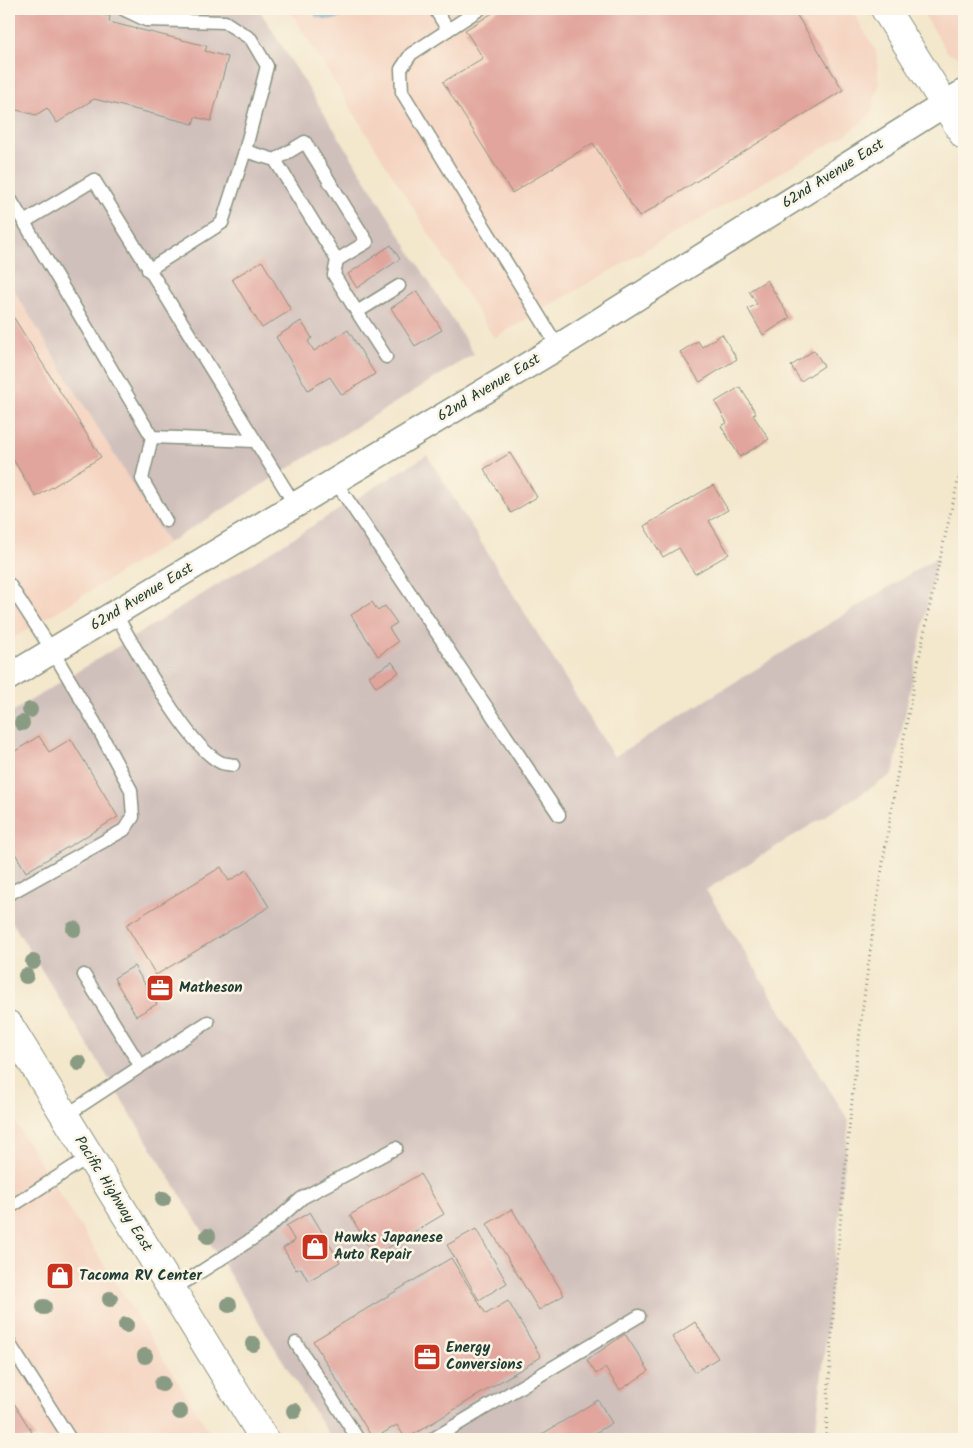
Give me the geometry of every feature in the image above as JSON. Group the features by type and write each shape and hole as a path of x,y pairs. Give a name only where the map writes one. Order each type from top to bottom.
{"main road":[{"path":"885,9 954,98 964,135"},
{"name":"Pacific Highway East","path":"9,1025 264,1439"}],"street":[{"name":"62nd Avenue East","path":"9,676 558,346 954,98"}],"lane":[{"path":"123,9 146,20 225,22 251,39 267,66 245,151 222,223 148,270"},
{"path":"435,9 448,30"},
{"path":"480,9 411,54 401,69 402,92 558,346"},
{"path":"275,160 305,142 367,242 336,260"},
{"path":"245,151 275,160 336,260 334,275 386,357"},
{"path":"24,222 94,180 295,505"},
{"path":"9,197 152,437 142,479 166,521"},
{"path":"357,312 399,286"},
{"path":"152,437 255,441"},
{"path":"335,481 559,815"},
{"path":"9,584 52,650 95,723 131,790 133,817 124,830 9,894"},
{"path":"115,613 171,706 194,739 222,763 233,764"},
{"path":"84,975 140,1065"},
{"path":"65,1116 208,1022"},
{"path":"172,1290 262,1232 302,1198 396,1148"},
{"path":"9,1208 90,1156"},
{"path":"433,1439 639,1316"},
{"path":"9,1343 70,1439"},
{"path":"296,1343 358,1439"}],"path":[{"path":"826,1439 839,1228 867,972 906,726 964,458"}],"shaded area":[{"path":"9,9 259,9 474,354 168,543 9,282"},
{"path":"289,9 851,9 876,51 879,84 871,114 847,134 494,338"},
{"path":"921,9 964,9 964,58 948,53"},
{"path":"9,282 168,543 9,641"},
{"path":"427,455 614,757 937,557 893,774 706,890 849,1121 815,1439 331,1439 9,917 9,714"},
{"name":"Tacoma RV Center","path":"9,1113 214,1439 9,1439"}],"water":[{"path":"312,9 355,9 340,17 327,19 316,16"}],"building":[{"path":"9,9 81,9 82,11 110,16 109,22 207,46 205,51 228,57 211,121 195,117 193,124 94,99 57,123 47,108 36,115 9,108"},
{"path":"499,9 793,9 843,90 639,217 593,143 512,193 443,82 483,58 465,30"},
{"path":"391,245 400,259 357,288 348,274"},
{"path":"262,261 291,310 262,328 232,279"},
{"path":"767,280 790,318 763,335 748,309 757,304 749,291"},
{"path":"417,291 442,330 415,346 391,308"},
{"path":"14,318 101,457 36,497 9,453 9,321"},
{"path":"301,321 312,338 308,341 314,351 348,330 375,374 342,395 330,377 308,390 276,337"},
{"path":"722,334 737,359 700,382 680,352 698,341 702,347"},
{"path":"814,350 824,366 801,381 791,366"},
{"path":"740,387 756,413 753,415 769,439 740,457 721,426 727,423 715,402"},
{"path":"510,453 537,497 511,513 484,469"},
{"path":"713,485 728,510 709,521 729,554 695,574 679,548 663,557 644,526"},
{"path":"372,602 378,611 385,606 397,623 389,628 398,642 378,656 351,615"},
{"path":"392,662 399,672 376,687 369,676"},
{"path":"39,736 49,752 71,739 118,817 26,872 9,843 9,755"},
{"path":"221,867 229,881 247,870 269,907 156,975 126,925"},
{"path":"134,966 157,1004 136,1016 114,978"},
{"path":"420,1174 444,1214 374,1256 350,1215"},
{"path":"512,1209 564,1295 539,1310 487,1224"},
{"path":"310,1212 340,1262 308,1281 301,1268 296,1270 283,1248 295,1241 286,1226"},
{"path":"476,1229 507,1283 479,1300 447,1245"},
{"path":"451,1258 486,1314 508,1301 541,1357 406,1439 397,1425 373,1439 313,1341"},
{"path":"695,1322 718,1358 695,1372 672,1337"},
{"path":"625,1334 649,1371 620,1390 605,1368 596,1374 587,1360"},
{"path":"9,1395 36,1439 9,1439"},
{"path":"598,1400 612,1423 585,1439 534,1439"}],"place":[{"name":"Matheson","path":"160,988"},
{"name":"Hawks Japanese Auto Repair","path":"315,1247"},
{"name":"Tacoma RV Center","path":"60,1276"},
{"name":"Energy Conversions","path":"427,1357"}]}
